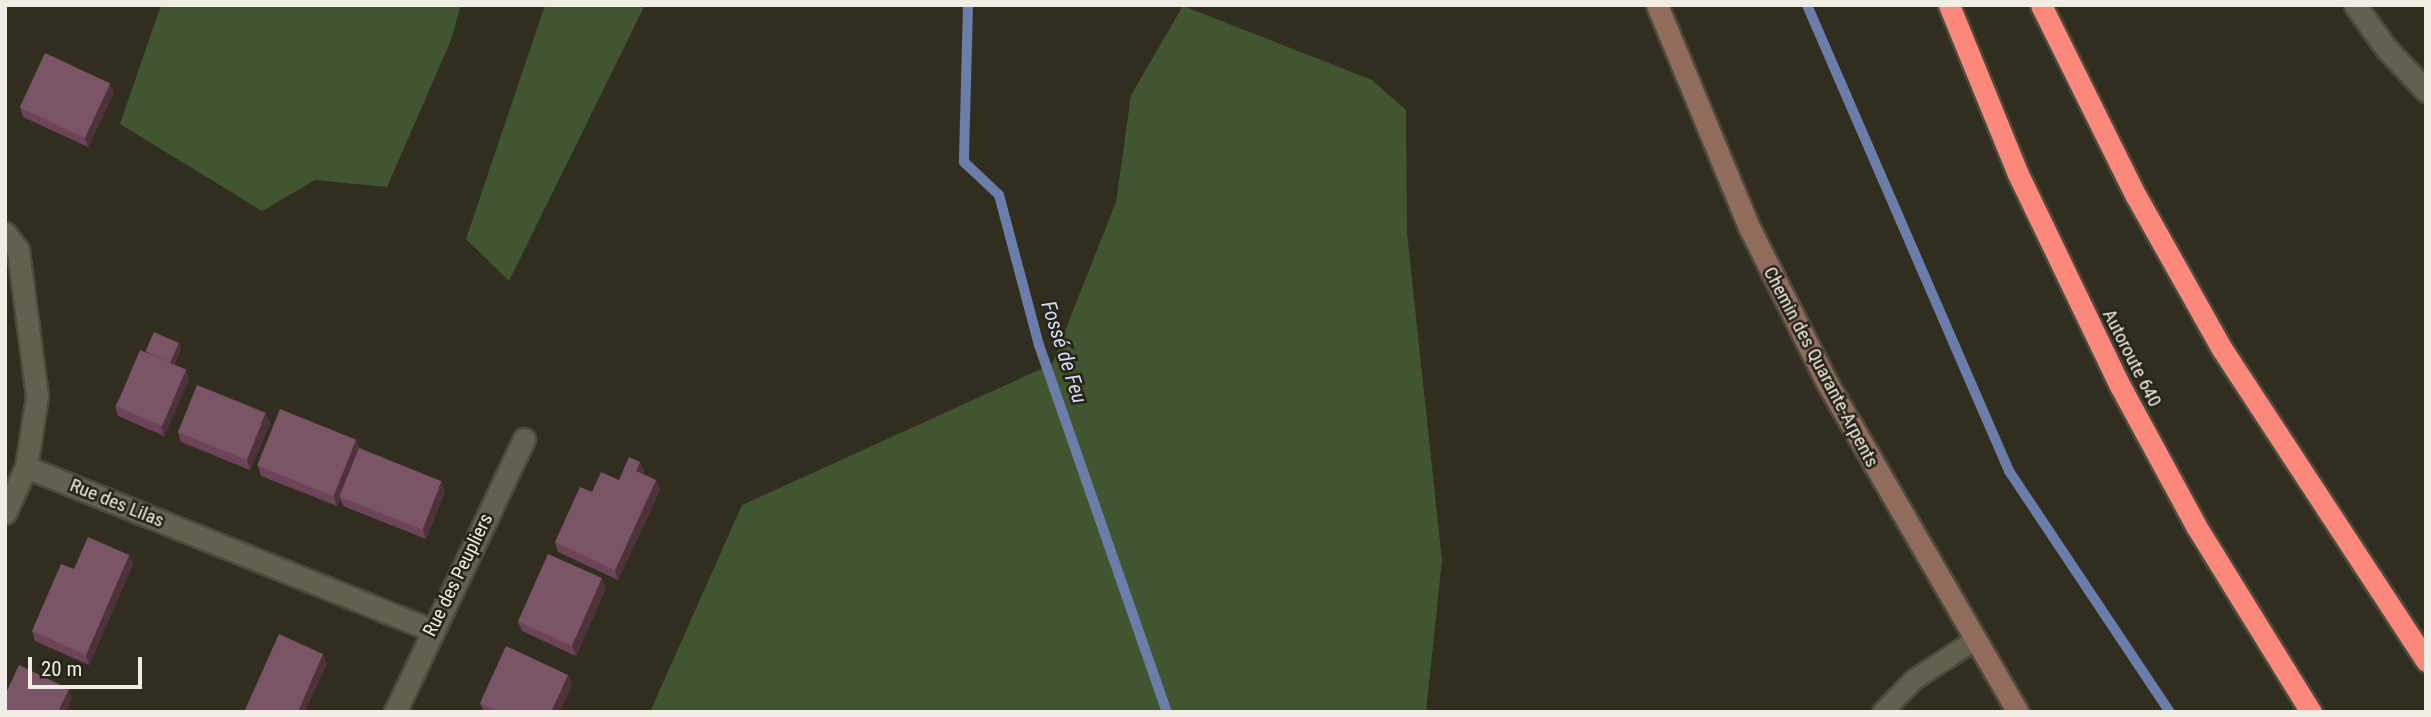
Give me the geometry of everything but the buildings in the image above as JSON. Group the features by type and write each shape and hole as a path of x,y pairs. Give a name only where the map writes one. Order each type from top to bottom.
{"highway":[{"name":"Autoroute 640","path":"1950,5 2017,172 2119,384 2196,526 2311,712"},
{"path":"2041,5 2169,256 2249,397 2426,661"},
{"path":"2054,5 2078,81"}],"street":[{"name":"Chemin des Quarante-Arpents","path":"1657,5 1773,276 1859,444 2018,712"},
{"path":"2355,5 2386,48 2426,91"},
{"path":"5,233 18,250 37,396 26,467 5,513"},
{"name":"Rue des Peupliers","path":"394,712 524,439"},
{"name":"Rue des Lilas","path":"26,467 432,629"}],"lane":[{"path":"1882,712 1914,679 1974,639"}],"green space":[{"path":"161,5 461,5 451,40 387,187 315,180 262,211 120,124"},
{"path":"545,5 645,5 509,281 466,239"},
{"path":"1183,6 1372,80 1406,110 1407,233 1442,560 1426,712 650,712 742,505 1052,364 1116,202 1131,95"}],"waterway":[{"name":"Fossé de Feu","path":"968,5 964,162 999,195 1039,345 1167,712"},
{"path":"1807,5 2009,471 2170,712"}]}
